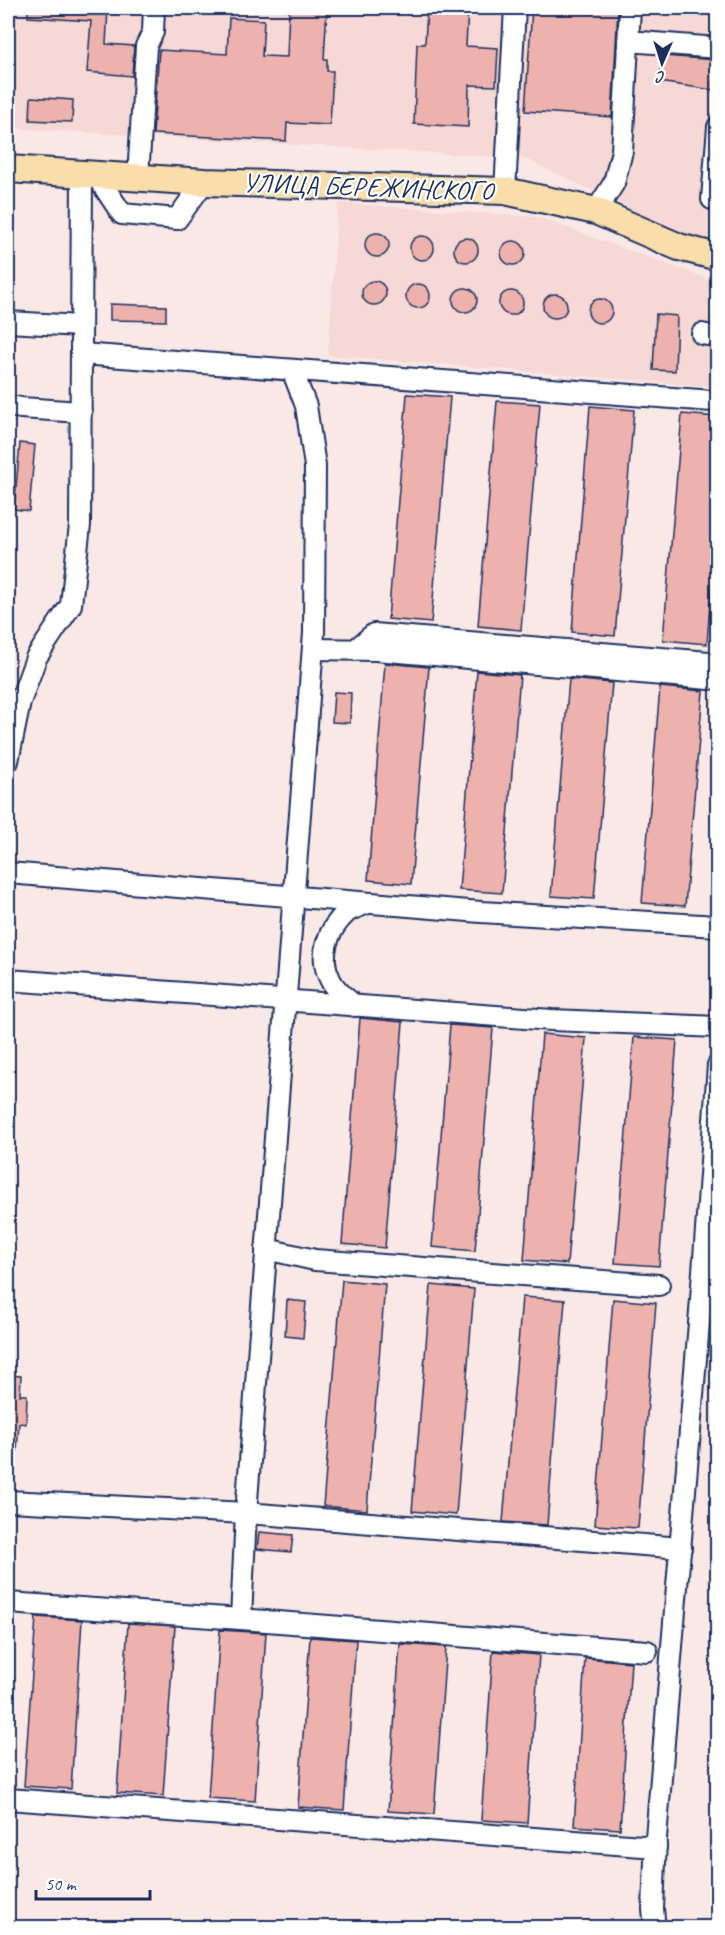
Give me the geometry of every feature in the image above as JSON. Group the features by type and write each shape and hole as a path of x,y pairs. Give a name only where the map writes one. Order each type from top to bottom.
{"main road":[{"name":"УЛИЦА БЕРЕЖИНСКОГО","path":"8,169 204,182 505,191 596,211 679,248 717,257"}],"lane":[{"path":"138,178 146,46 153,32 154,8"},
{"path":"505,191 516,8"},
{"path":"596,211 614,183 622,151 630,8"},
{"path":"628,41 717,48"},
{"path":"712,199 717,127"},
{"path":"89,175 122,214 177,219 204,182"},
{"path":"8,761 20,702 36,658 71,605 80,525 81,326 89,175"},
{"path":"8,322 81,326"},
{"path":"81,354 713,401 717,404"},
{"path":"240,1619 246,1513 313,649 315,466 306,406 292,370"},
{"path":"8,406 81,412"},
{"path":"313,649 355,650 709,679 716,670 709,662 374,634 355,650"},
{"path":"8,873 368,903 717,926"},
{"path":"355,1006 339,993 330,979 325,958 327,940 334,926 349,911 368,903"},
{"path":"8,980 552,1020 717,1026"},
{"path":"655,1928 652,1910 656,1847 702,1287 717,1065"},
{"path":"266,1249 315,1260 659,1285"},
{"path":"8,1501 246,1513 681,1548"},
{"path":"8,1603 647,1651"},
{"path":"8,1799 656,1847"}],"shaded area":[{"path":"8,8 513,8 502,157 8,128"},
{"path":"528,8 717,8 717,248 517,155"},
{"path":"338,203 537,217 717,282 717,387 328,355"}],"building":[{"path":"28,8 108,8 106,44 134,46 132,76 87,72 91,21 28,17"},
{"path":"289,8 327,8 324,59 327,59 327,71 333,71 330,125 287,123 286,141 153,134 159,50 227,54 229,18 264,20 262,56 287,57"},
{"path":"427,8 468,8 466,46 498,48 496,86 469,85 468,127 414,124 417,44 425,44"},
{"path":"532,8 618,8 612,117 525,111"},
{"path":"663,56 717,60 713,90 659,82"},
{"path":"31,97 73,100 72,122 30,120"},
{"path":"377,233 385,237 389,245 385,253 377,257 369,253 365,245 369,237"},
{"path":"422,236 430,240 434,248 430,256 422,260 414,256 410,248 414,240"},
{"path":"466,238 474,242 478,250 474,258 466,262 458,258 454,250 458,242"},
{"path":"513,241 521,245 525,253 521,261 513,265 505,261 501,253 505,245"},
{"path":"374,281 382,285 386,293 382,301 374,305 366,301 362,293 366,285"},
{"path":"418,284 426,288 430,296 426,304 418,308 410,304 406,296 410,288"},
{"path":"465,288 473,292 477,300 473,308 465,312 457,308 453,300 457,292"},
{"path":"511,291 519,295 523,303 519,311 511,315 503,311 499,303 503,295"},
{"path":"555,294 563,298 567,306 563,314 555,318 547,314 543,306 547,298"},
{"path":"600,299 608,303 612,311 608,319 600,323 592,319 588,311 592,303"},
{"path":"110,304 166,306 166,321 110,320"},
{"path":"656,314 677,316 675,371 653,370"},
{"path":"407,394 450,397 431,623 388,619"},
{"path":"497,401 540,404 521,630 478,626"},
{"path":"590,406 634,410 615,636 572,632"},
{"path":"682,414 717,417 717,512 707,644 663,640"},
{"path":"20,443 35,445 29,511 14,509"},
{"path":"385,663 429,667 411,884 368,880"},
{"path":"477,671 520,675 502,893 459,890"},
{"path":"569,679 612,683 594,899 551,896"},
{"path":"660,687 703,691 685,906 642,903"},
{"path":"334,692 351,693 350,723 332,722"},
{"path":"360,1018 403,1022 385,1248 342,1244"},
{"path":"450,1025 493,1028 475,1251 432,1247"},
{"path":"542,1034 586,1038 567,1264 524,1260"},
{"path":"634,1037 677,1040 659,1266 615,1263"},
{"path":"342,1280 385,1284 367,1510 323,1506"},
{"path":"431,1285 474,1289 456,1515 412,1511"},
{"path":"522,1297 565,1300 547,1525 503,1522"},
{"path":"613,1299 656,1303 638,1528 595,1525"},
{"path":"287,1300 306,1302 303,1338 285,1336"},
{"path":"8,1375 21,1376 20,1395 27,1395 26,1424 19,1423 17,1451 8,1450"},
{"path":"259,1532 293,1535 291,1552 257,1549"},
{"path":"36,1617 82,1620 71,1789 24,1786"},
{"path":"128,1623 175,1626 163,1796 117,1793"},
{"path":"220,1630 266,1633 255,1801 208,1798"},
{"path":"310,1637 356,1640 344,1810 298,1807"},
{"path":"400,1644 446,1647 434,1814 388,1811"},
{"path":"493,1651 539,1655 527,1823 481,1820"},
{"path":"585,1658 631,1662 620,1829 574,1826"}]}
